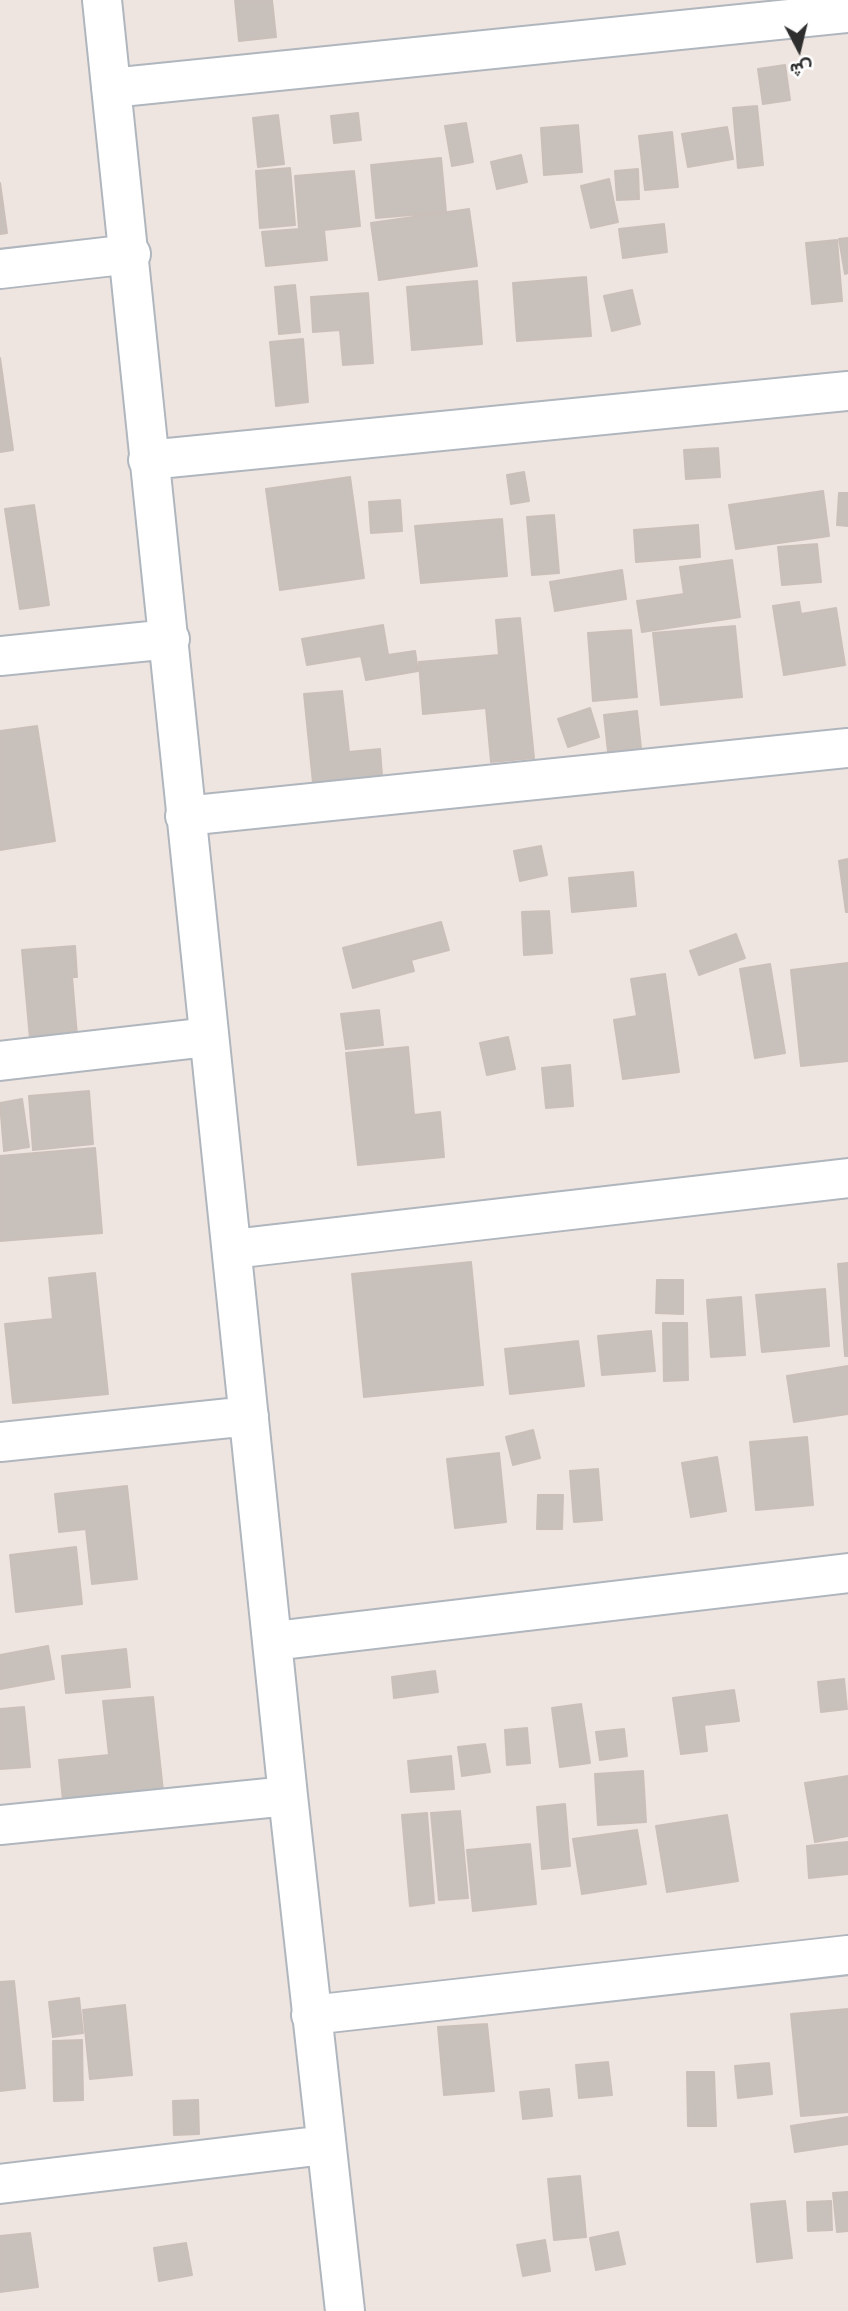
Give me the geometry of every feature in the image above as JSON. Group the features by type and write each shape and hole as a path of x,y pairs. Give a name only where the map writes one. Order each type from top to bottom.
{"street":[{"path":"102,0 131,254 148,460 170,639 208,1037 274,1641 311,2015 345,2311"},
{"path":"111,88 848,13"},
{"path":"0,269 131,254"},
{"path":"148,460 848,391"},
{"path":"0,656 170,639"},
{"path":"185,816 848,748"},
{"path":"0,1061 208,1037"},
{"path":"232,1248 848,1178"},
{"path":"0,1442 249,1416"},
{"path":"274,1641 848,1573"},
{"path":"0,1825 288,1796"},
{"path":"311,2015 848,1955"},
{"path":"0,2184 325,2145"}],"building":[{"path":"235,0 272,0 276,37 239,41"},
{"path":"785,65 790,100 763,104 758,69"},
{"path":"757,106 763,165 738,168 733,108"},
{"path":"358,113 361,140 334,143 331,116"},
{"path":"278,115 284,164 258,167 253,118"},
{"path":"466,123 473,162 452,166 445,126"},
{"path":"578,125 582,172 544,175 541,128"},
{"path":"727,127 733,159 688,167 682,134"},
{"path":"672,132 678,187 645,190 639,136"},
{"path":"521,155 527,182 497,189 491,162"},
{"path":"441,158 446,212 376,218 371,165"},
{"path":"290,168 295,225 260,228 256,171"},
{"path":"638,169 639,199 617,200 615,171"},
{"path":"354,171 360,226 324,230 327,260 266,266 262,232 299,229 295,176"},
{"path":"609,179 618,222 591,228 581,186"},
{"path":"0,183 7,233 0,234"},
{"path":"469,209 477,266 379,280 371,223"},
{"path":"664,224 667,252 623,258 619,229"},
{"path":"848,238 848,273 845,274 839,239"},
{"path":"837,240 842,301 812,304 806,243"},
{"path":"586,277 591,336 517,341 513,283"},
{"path":"477,281 482,344 412,350 407,287"},
{"path":"295,285 300,332 279,334 275,287"},
{"path":"632,290 640,324 612,331 604,296"},
{"path":"368,293 373,363 343,365 340,330 313,332 311,297"},
{"path":"303,339 308,402 276,406 270,342"},
{"path":"0,358 13,450 0,452"},
{"path":"718,448 720,477 686,479 684,450"},
{"path":"524,472 529,501 511,504 507,475"},
{"path":"350,477 364,578 280,590 266,489"},
{"path":"823,491 829,536 736,549 729,505"},
{"path":"839,493 848,493 848,526 837,525"},
{"path":"400,500 402,531 371,533 369,502"},
{"path":"34,505 49,605 20,609 5,509"},
{"path":"554,515 559,573 532,575 527,517"},
{"path":"502,519 507,576 421,583 415,526"},
{"path":"698,525 700,557 636,562 634,530"},
{"path":"817,544 821,582 782,585 778,547"},
{"path":"732,560 740,617 642,632 637,601 684,594 680,567"},
{"path":"622,570 626,599 555,611 550,582"},
{"path":"799,602 801,614 836,608 845,665 784,675 773,606"},
{"path":"520,618 534,758 491,762 486,708 423,714 419,662 499,655 496,620"},
{"path":"383,625 388,655 415,651 418,671 366,680 361,656 307,665 302,639"},
{"path":"735,626 742,697 661,705 653,633"},
{"path":"631,630 637,697 593,701 588,633"},
{"path":"342,691 349,752 380,749 382,776 313,783 304,694"},
{"path":"590,708 599,737 568,747 558,719"},
{"path":"637,711 641,748 608,752 604,715"},
{"path":"37,726 55,841 0,850 0,731"},
{"path":"541,846 547,875 520,881 514,851"},
{"path":"848,859 848,912 846,912 839,861"},
{"path":"633,872 636,906 572,912 569,878"},
{"path":"549,911 552,953 524,955 522,912"},
{"path":"441,922 449,950 411,960 414,971 353,988 343,948"},
{"path":"736,934 745,958 699,975 690,951"},
{"path":"75,946 77,977 72,977 78,1047 31,1050 22,950"},
{"path":"848,963 848,1061 801,1066 791,970"},
{"path":"770,964 785,1053 755,1058 740,969"},
{"path":"665,974 679,1072 623,1079 614,1020 637,1016 631,979"},
{"path":"379,1010 383,1045 346,1049 341,1014"},
{"path":"508,1037 515,1069 487,1075 480,1043"},
{"path":"408,1047 414,1115 440,1112 444,1157 358,1165 346,1053"},
{"path":"570,1065 573,1106 546,1108 542,1068"},
{"path":"89,1091 93,1144 33,1150 29,1096"},
{"path":"22,1099 29,1147 4,1151 0,1103"},
{"path":"95,1148 102,1233 0,1241 0,1156"},
{"path":"471,1262 483,1385 364,1397 352,1274"},
{"path":"848,1263 848,1356 845,1356 838,1264"},
{"path":"95,1273 108,1394 13,1403 5,1324 53,1319 49,1278"},
{"path":"657,1280 683,1280 683,1314 656,1313"},
{"path":"825,1289 829,1346 762,1352 756,1295"},
{"path":"741,1297 745,1355 711,1357 707,1300"},
{"path":"663,1323 687,1323 688,1380 664,1381"},
{"path":"651,1331 655,1371 602,1375 598,1336"},
{"path":"578,1341 584,1386 510,1394 505,1349"},
{"path":"848,1366 848,1414 794,1422 787,1376"},
{"path":"533,1430 540,1458 513,1465 506,1437"},
{"path":"807,1437 813,1505 756,1510 750,1442"},
{"path":"499,1453 506,1522 455,1528 447,1459"},
{"path":"717,1457 726,1511 691,1517 682,1463"},
{"path":"598,1469 602,1520 574,1522 570,1471"},
{"path":"127,1486 137,1579 92,1584 86,1529 59,1532 55,1494"},
{"path":"538,1495 563,1495 562,1529 537,1529"},
{"path":"76,1547 82,1604 16,1612 10,1555"},
{"path":"48,1646 54,1679 0,1689 0,1655"},
{"path":"126,1649 130,1687 66,1693 62,1656"},
{"path":"435,1671 438,1692 394,1698 392,1677"},
{"path":"844,1679 847,1709 821,1712 818,1682"},
{"path":"734,1690 739,1721 704,1725 707,1751 681,1754 673,1698"},
{"path":"153,1697 163,1791 63,1801 59,1760 109,1755 103,1701"},
{"path":"581,1704 590,1763 560,1767 552,1708"},
{"path":"24,1707 30,1767 0,1769 0,1709"},
{"path":"527,1728 530,1763 507,1765 505,1730"},
{"path":"624,1729 627,1756 600,1760 596,1732"},
{"path":"485,1744 490,1772 462,1776 458,1747"},
{"path":"451,1756 454,1789 411,1792 408,1761"},
{"path":"643,1771 646,1822 598,1825 595,1774"},
{"path":"848,1776 848,1836 815,1842 805,1783"},
{"path":"565,1804 570,1866 542,1869 537,1807"},
{"path":"460,1811 468,1898 439,1900 431,1813"},
{"path":"427,1813 434,1903 410,1906 402,1815"},
{"path":"727,1815 738,1881 667,1892 656,1826"},
{"path":"637,1830 646,1884 582,1894 573,1839"},
{"path":"848,1842 848,1874 809,1878 807,1846"},
{"path":"530,1844 536,1904 473,1911 467,1850"},
{"path":"14,1981 25,2088 0,2091 0,1982"},
{"path":"79,1998 83,2033 53,2037 49,2002"},
{"path":"125,2005 132,2075 90,2079 83,2010"},
{"path":"848,2009 848,2112 801,2116 791,2014"},
{"path":"487,2024 494,2091 444,2095 438,2027"},
{"path":"82,2040 83,2100 54,2101 53,2041"},
{"path":"608,2062 612,2095 579,2098 576,2065"},
{"path":"769,2063 772,2094 738,2098 735,2066"},
{"path":"687,2072 714,2072 716,2126 688,2126"},
{"path":"549,2089 552,2116 523,2119 520,2092"},
{"path":"198,2100 199,2134 174,2135 173,2101"},
{"path":"848,2117 848,2144 795,2152 791,2126"},
{"path":"580,2176 586,2237 554,2240 548,2179"},
{"path":"848,2192 848,2231 837,2232 833,2193"},
{"path":"785,2201 792,2258 757,2262 751,2204"},
{"path":"831,2201 832,2230 808,2231 807,2202"},
{"path":"618,2232 625,2264 596,2270 590,2238"},
{"path":"30,2233 38,2287 0,2292 0,2236"},
{"path":"545,2240 550,2271 523,2276 517,2245"},
{"path":"186,2243 192,2275 159,2281 154,2248"}]}
